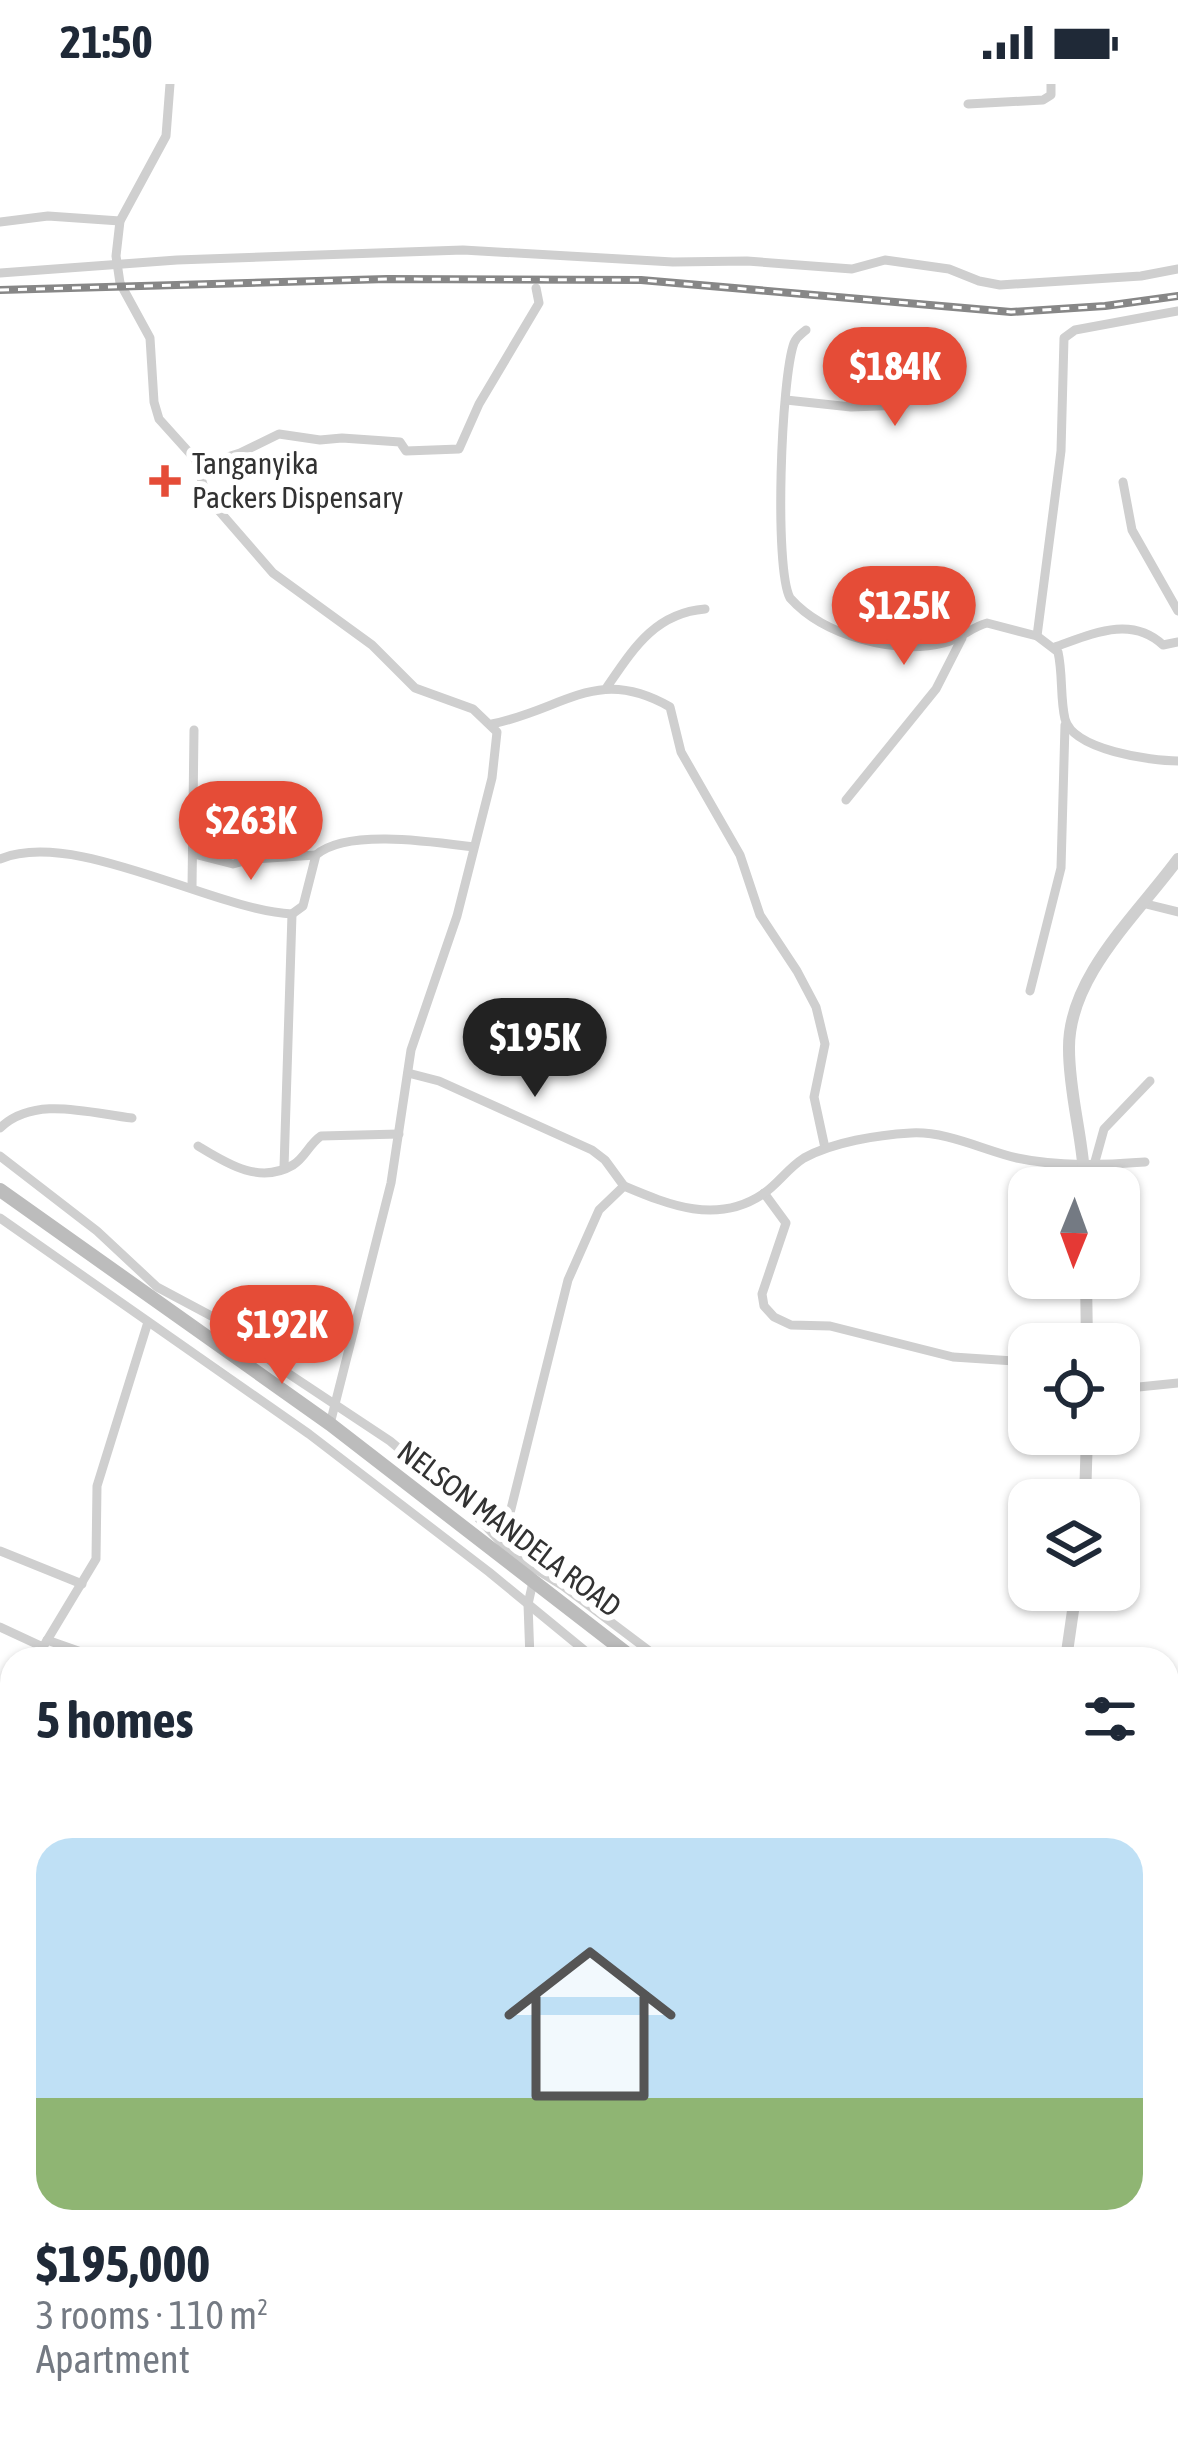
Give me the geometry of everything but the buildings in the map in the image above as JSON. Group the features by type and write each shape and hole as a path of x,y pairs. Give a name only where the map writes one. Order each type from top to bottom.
{"main road":[{"name":"NELSON MANDELA ROAD","path":"0,1190 331,1424 618,1647"}],"street":[{"path":"170,84 166,136 120,221 116,265 120,283 150,338 159,418 199,466 207,497 273,573 372,645 416,688 473,709 497,732 495,758 453,930 417,1028 379,1235 331,1424"},
{"path":"968,104 1043,100 1051,95 1051,84"},
{"path":"0,222 48,216 120,221"},
{"path":"0,273 331,254 504,251 852,269 885,260 952,269 1000,285 1141,276 1178,269"},
{"path":"199,466 279,434 400,442 406,451 460,449 479,404 539,303 536,288"},
{"path":"1037,636 1061,451 1064,338 1076,330 1178,310"},
{"path":"806,329 794,344 786,400 781,562 790,598 827,625 873,642 925,646 962,638 987,623 1037,636 1055,646 1066,720 1061,868 1030,991"},
{"path":"786,400 904,405 918,392 932,339"},
{"path":"1123,482 1132,530 1178,611"},
{"path":"492,724 536,714 607,687 650,630 676,614 705,610"},
{"path":"1055,646 1102,631 1131,628 1147,631 1163,645 1178,642"},
{"path":"845,800 936,689 962,638"},
{"path":"607,687 640,694 673,711 681,752 740,855 760,915 809,990 825,1040 814,1097 825,1148"},
{"path":"1066,720 1082,739 1144,759 1178,760"},
{"path":"192,888 194,730"},
{"path":"194,854 233,864 316,855 329,846 377,841 473,847"},
{"path":"0,859 38,853 83,859 292,914 302,909 316,855"},
{"path":"1089,1165 1069,1046 1075,1002 1098,964 1178,860"},
{"path":"1146,904 1178,912"},
{"path":"284,1168 292,914"},
{"path":"408,1073 439,1081 580,1144 605,1160 624,1186 709,1213 764,1193 792,1166 825,1148 915,1133 1024,1160 1089,1165 1145,1162"},
{"path":"1089,1165 1105,1129 1150,1082"},
{"path":"0,1128 20,1113 37,1108 132,1118"},
{"path":"198,1146 246,1172 298,1162 322,1136 399,1134"},
{"path":"0,1156 97,1232 157,1287 217,1319 266,1358 334,1401 431,1474 502,1545 643,1647"},
{"path":"502,1545 568,1280 599,1210 624,1186"},
{"path":"764,1193 786,1222 762,1294 764,1306 774,1317 953,1357 1008,1361"},
{"path":"0,1217 298,1426 580,1647"},
{"path":"44,1647 96,1559 97,1486 148,1322"},
{"path":"1140,1388 1178,1383"},
{"path":"0,1551 82,1584"},
{"path":"530,1647 528,1604 533,1582"},
{"path":"1068,1647 1073,1611"},
{"path":"0,1627 56,1647"}],"railway":[{"path":"0,290 387,279 641,280 1011,312 1178,296"}],"place":[{"name":"Tanganyika Packers Dispensary","path":"165,481"}]}
